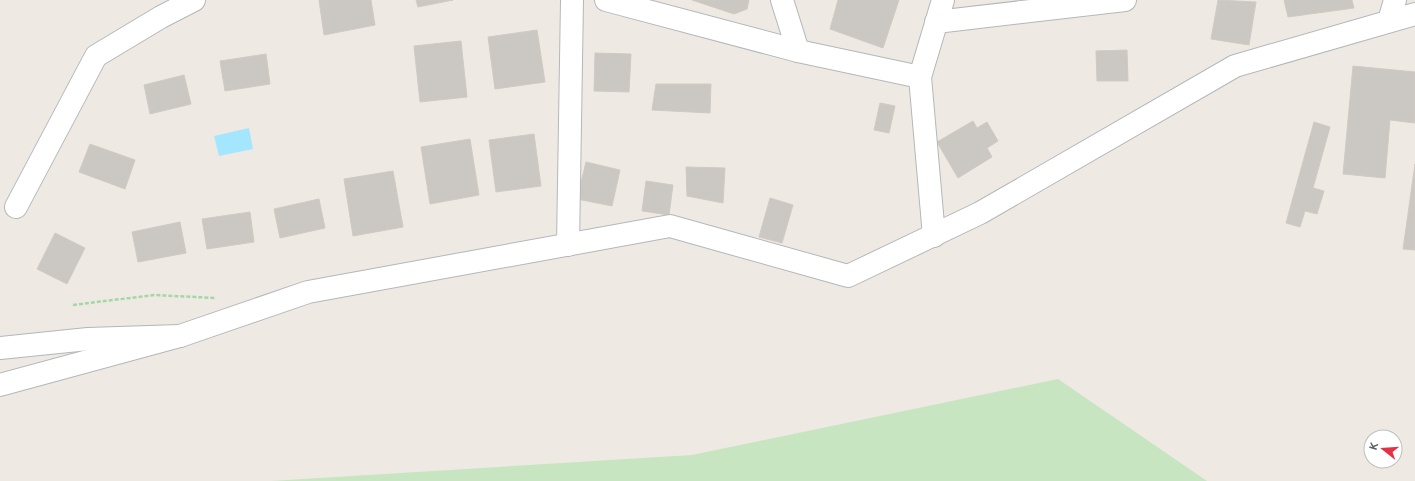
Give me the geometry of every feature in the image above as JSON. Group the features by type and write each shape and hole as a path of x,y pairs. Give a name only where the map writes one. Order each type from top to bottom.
{"street":[{"path":"16,208 96,56 194,0"},
{"path":"568,244 572,0"},
{"path":"606,0 798,51 920,77"},
{"path":"782,0 798,51"},
{"path":"934,236 920,77 942,0"},
{"path":"936,22 1125,0"},
{"path":"1389,21 1395,0"},
{"path":"0,385 180,336 308,292 670,226 848,276 980,213 1235,66 1415,14"},
{"path":"0,348 88,339 180,336"}],"path":[{"path":"73,304 154,295 217,298"}],"green space":[{"path":"1058,379 1207,481 271,481 692,455"}],"water":[{"path":"249,128 253,149 219,156 214,136"}],"building":[{"path":"319,0 371,0 375,25 324,35"},
{"path":"416,0 453,0 418,7"},
{"path":"692,0 749,0 747,9 734,14"},
{"path":"838,0 899,0 883,48 830,29"},
{"path":"1218,0 1256,2 1249,45 1211,39"},
{"path":"1284,0 1352,0 1354,8 1288,17"},
{"path":"537,30 545,82 495,89 488,37"},
{"path":"461,41 467,97 420,102 414,46"},
{"path":"1127,50 1128,81 1097,81 1096,51"},
{"path":"595,53 631,54 629,92 594,91"},
{"path":"266,54 270,84 225,91 220,61"},
{"path":"1353,66 1415,72 1415,123 1390,120 1385,178 1343,174"},
{"path":"184,75 191,104 150,114 144,85"},
{"path":"656,84 711,84 710,113 652,110"},
{"path":"880,103 895,106 889,133 874,130"},
{"path":"973,121 977,128 987,122 998,141 987,148 992,157 958,178 937,142"},
{"path":"1314,122 1330,127 1313,188 1324,191 1317,214 1305,211 1300,227 1286,223"},
{"path":"534,134 541,186 496,192 489,140"},
{"path":"470,139 479,195 430,204 421,147"},
{"path":"90,144 135,160 125,189 79,172"},
{"path":"586,162 620,170 612,206 577,199"},
{"path":"1415,164 1415,250 1403,249"},
{"path":"686,167 725,168 723,203 687,196"},
{"path":"393,171 403,227 353,236 344,179"},
{"path":"646,181 673,185 669,215 642,211"},
{"path":"770,198 793,205 782,243 759,237"},
{"path":"319,199 325,228 280,238 274,209"},
{"path":"250,212 254,242 207,249 202,219"},
{"path":"180,222 186,253 138,262 132,232"},
{"path":"55,233 85,248 67,284 37,269"}]}
